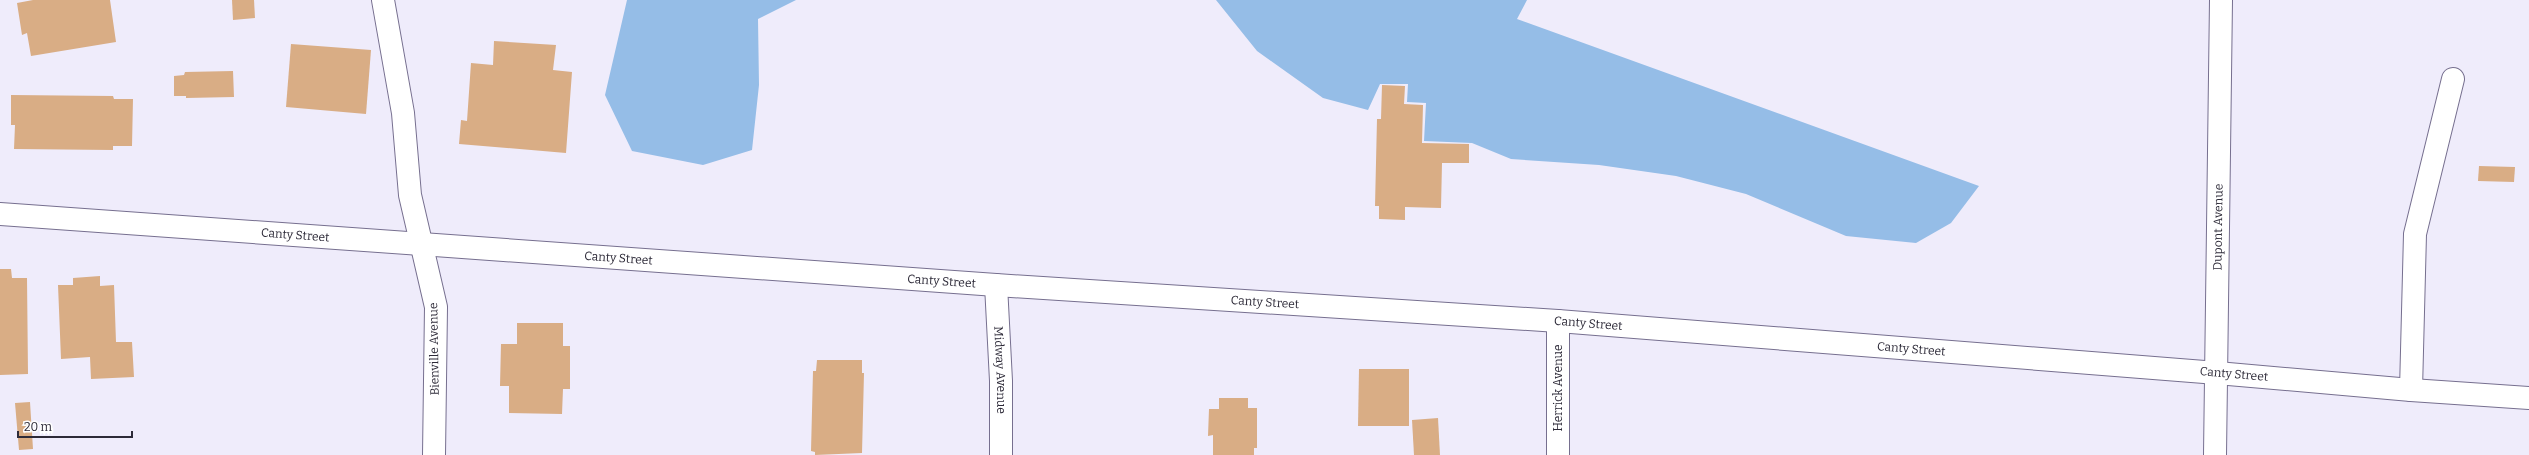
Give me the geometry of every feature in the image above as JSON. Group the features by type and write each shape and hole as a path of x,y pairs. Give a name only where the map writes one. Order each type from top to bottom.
{"street":[{"name":"Bienville Avenue","path":"383,0 403,112 410,195 436,307 434,455"},
{"name":"Dupont Avenue","path":"2215,455 2221,0"},
{"path":"2411,390 2415,234 2453,79"},
{"name":"Canty Street","path":"0,214 996,285 1558,321 2217,373 2411,390 2529,398"},
{"name":"Midway Avenue","path":"996,285 1001,381 1001,455"},
{"name":"Herrick Avenue","path":"1558,321 1558,455"}],"water":[{"path":"627,0 796,0 758,19 759,85 752,150 703,165 632,151 605,95"},
{"path":"1216,0 1527,0 1517,19 1979,186 1951,223 1916,243 1846,236 1746,194 1676,176 1599,165 1511,159 1472,143 1424,141 1426,103 1407,102 1408,84 1380,84 1368,110 1323,98 1257,51"}],"building":[{"path":"33,0 110,0 116,42 31,56 27,33 22,35 17,3"},
{"path":"232,0 254,0 255,18 233,20"},
{"path":"494,41 556,45 553,70 572,72 566,153 459,144 461,120 467,121 471,63 493,65"},
{"path":"291,44 371,50 366,114 286,107"},
{"path":"233,71 234,97 186,98 186,96 174,96 174,76 184,75 185,72"},
{"path":"1382,85 1405,86 1404,104 1423,105 1422,143 1469,144 1469,163 1442,163 1441,208 1405,207 1405,220 1379,219 1379,206 1375,206 1377,119 1381,119"},
{"path":"11,95 113,96 114,99 133,99 132,146 113,146 113,150 14,149 15,125 11,125"},
{"path":"2479,166 2515,167 2514,182 2478,181"},
{"path":"0,269 11,269 12,278 27,278 28,374 0,375"},
{"path":"100,276 100,286 114,285 116,342 132,342 134,377 91,379 90,357 61,359 58,285 73,285 73,278"},
{"path":"517,323 563,323 563,346 570,346 570,389 563,389 562,414 509,413 509,386 500,386 501,344 517,344"},
{"path":"817,360 862,360 862,373 864,373 862,453 815,455 815,452 811,451 813,371 816,371"},
{"path":"1359,369 1409,369 1409,426 1358,426"},
{"path":"1219,398 1248,398 1248,408 1257,408 1257,448 1254,448 1254,455 1213,455 1213,435 1208,436 1209,409 1219,409"},
{"path":"30,402 33,449 19,450 15,403"},
{"path":"1438,418 1440,455 1414,455 1412,420"}]}
